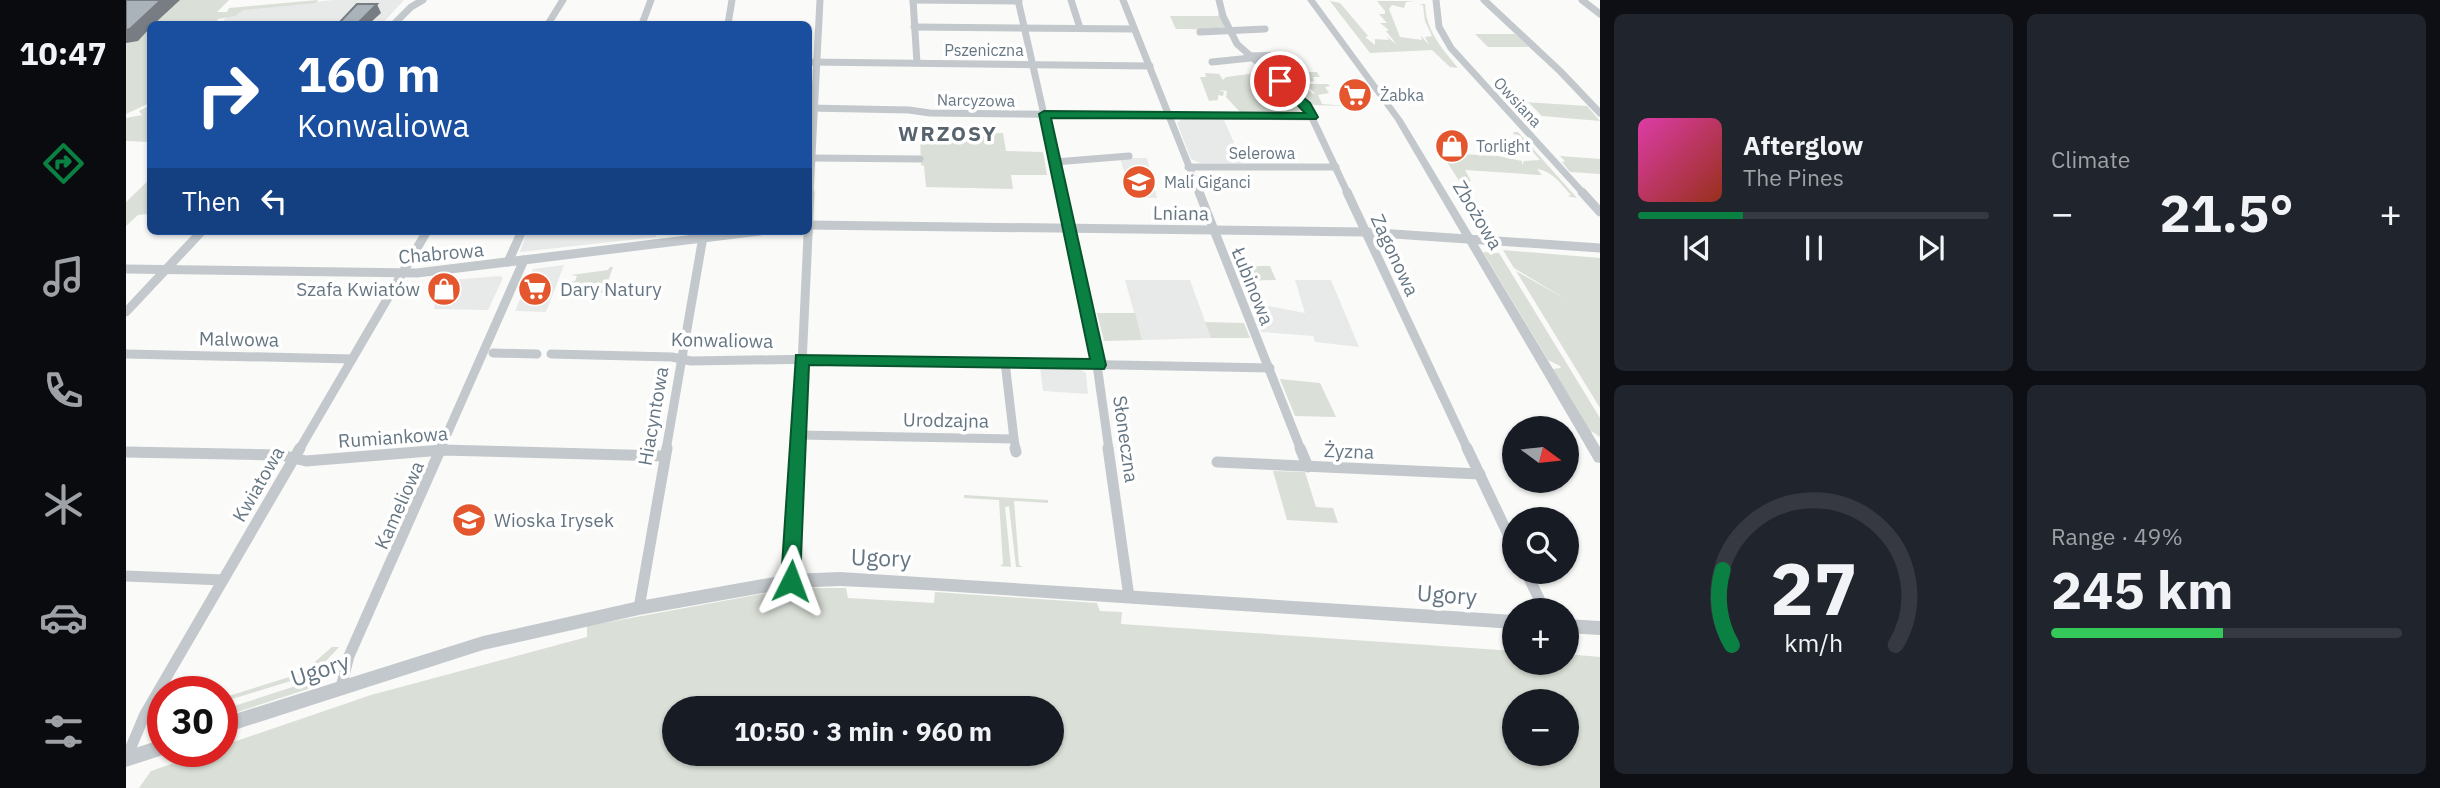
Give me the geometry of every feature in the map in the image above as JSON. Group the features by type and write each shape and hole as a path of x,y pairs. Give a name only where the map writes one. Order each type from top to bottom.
{"street":[{"path":"397,21 423,0"},
{"path":"643,21 651,0"},
{"path":"728,21 732,0"},
{"path":"812,175 812,109 820,0"},
{"path":"917,63 913,0 1018,0"},
{"name":"Słoneczna","path":"1018,0 1098,365 1129,597"},
{"path":"1071,0 1080,28"},
{"name":"Łubinowa","path":"1123,0 1308,467"},
{"name":"Zagonowa","path":"1219,0 1237,44 1289,88 1306,106 1312,117 1502,521"},
{"name":"Zbożowa","path":"1311,0 1397,117 1600,458"},
{"name":"Owsiana","path":"1436,0 1438,27 1451,48 1600,212"},
{"path":"1484,0 1560,71 1600,113"},
{"path":"1582,0 1600,14"},
{"path":"550,21 562,1"},
{"path":"914,27 1134,29"},
{"path":"1200,32 1265,29"},
{"path":"1212,62 1284,55"},
{"name":"Pszeniczna","path":"812,62 1150,66"},
{"name":"Narcyzowa","path":"812,109 1312,117"},
{"path":"1055,162 1129,156"},
{"path":"813,158 919,159"},
{"name":"Selerowa","path":"1188,166 1336,167"},
{"name":"Lniana","path":"812,225 1364,232 1469,237 1546,246 1600,248"},
{"path":"126,312 198,235"},
{"name":"Kwiatowa","path":"126,759 145,714 425,235"},
{"path":"508,262 520,235"},
{"name":"Chabrowa","path":"126,268 403,274 696,235"},
{"name":"Hiacyntowa","path":"639,608 703,235"},
{"path":"791,581 808,235"},
{"name":"Kameliowa","path":"341,687 349,656 524,260"},
{"path":"493,352 537,354"},
{"name":"Malwowa","path":"126,354 352,359"},
{"name":"Konwaliowa","path":"551,354 681,359 1005,362 1270,369"},
{"name":"Urodzajna","path":"799,435 1014,439 1005,362"},
{"path":"1014,439 1016,452"},
{"name":"Rumiankowa","path":"126,452 281,455 306,461 442,450 663,456"},
{"name":"Żyzna","path":"1217,462 1480,474"},
{"path":"126,576 223,580"},
{"name":"Ugory","path":"238,721 483,642 639,608 791,581 888,580 1502,621"},
{"path":"1579,627 1600,628"},
{"path":"126,759 147,752"}],"shaded area":[{"path":"130,0 229,0 217,12 227,12 229,8 318,0 316,3 243,10 235,16 217,21 147,21 147,104 126,114 126,8"},
{"path":"334,0 404,0 385,21 223,21 232,10"},
{"path":"1330,1 1340,3 1368,36 1365,37 1375,45 1375,39 1389,40 1386,36 1397,45 1386,31 1389,30 1380,23 1387,23 1379,14 1385,14 1385,11 1377,1 1415,1 1406,2 1404,8 1392,5 1389,9 1400,37 1422,40 1421,36 1429,45 1425,37 1432,36 1425,21 1423,5 1418,4 1425,4 1431,31 1458,68 1450,67 1432,50 1370,53"},
{"path":"1218,13 1225,27 1176,29 1170,16 1218,16"},
{"path":"1475,34 1515,34 1529,47 1488,47"},
{"path":"1264,72 1298,101 1302,111 1297,114 1241,113 1226,97 1227,91 1219,90 1224,92 1223,96 1218,95 1218,100 1209,101 1200,77 1206,77 1205,73 1219,74 1223,80 1226,77"},
{"path":"1274,72 1317,72 1320,77 1313,77 1314,81 1299,83 1313,94 1315,93 1305,84 1328,84 1330,86 1325,87 1329,93 1318,95 1322,104 1347,106 1312,105"},
{"path":"1507,101 1587,106 1600,121 1542,116 1529,103"},
{"path":"147,107 147,142 126,141 126,118 142,115 139,111"},
{"path":"1182,119 1224,120 1243,163 1200,163 1191,159 1177,123"},
{"path":"920,132 1003,133 1006,151 1043,152 1047,175 1011,175 1013,189 926,187 924,166 921,165"},
{"path":"1514,132 1518,132 1577,198 1567,196 1571,195 1556,178 1537,169 1542,175 1465,170 1471,181 1461,184 1444,157 1457,158 1461,154 1498,156 1522,161 1522,165 1524,161 1540,160"},
{"path":"1560,156 1600,159 1600,174 1570,172"},
{"name":"Mali Giganci","path":"1120,158 1147,158 1157,198 1132,198"},
{"path":"147,182 147,214 138,215 126,226 126,202"},
{"path":"526,235 656,235 656,237 520,252"},
{"path":"1503,250 1600,258 1600,408 1516,271 1567,300 1514,268"},
{"path":"1483,252 1499,253 1600,418 1600,437 1591,431 1595,442 1553,369 1561,368 1560,366 1548,360"},
{"path":"564,265 546,312 515,311 533,269"},
{"path":"1235,266 1270,266 1276,280 1240,281"},
{"path":"613,267 604,293 563,290 566,283 583,283 567,282 575,281 577,276 571,275 608,270"},
{"path":"500,276 503,278 488,310 434,309 439,281"},
{"path":"1125,280 1190,280 1211,338 1142,340"},
{"path":"1295,280 1331,280 1359,347 1315,342 1313,336 1261,332 1249,302 1305,313"},
{"path":"1097,313 1135,313 1142,340 1104,341"},
{"path":"1205,322 1244,323 1250,338 1211,338"},
{"path":"1040,367 1078,368 1086,373 1088,394 1043,391"},
{"path":"1280,379 1320,383 1336,417 1295,416"},
{"path":"1273,471 1305,472 1316,507 1333,508 1338,523 1287,520"},
{"path":"964,495 1048,500 1048,503 1014,501 1019,565 1023,567 1016,567 1009,506 1005,507 1011,567 1000,566 1003,564 999,500 964,498"},
{"path":"846,588 848,598 934,603 935,592 1097,603 1100,611 1122,612 1121,624 1502,650 1502,675 1579,675 1579,655 1600,657 1600,788 139,788 151,771 163,767 238,767 238,741 371,695 587,637 587,626 767,593"},
{"path":"332,647 339,647 314,674 238,697 238,693 302,673"},
{"path":"308,682 308,689 238,712 238,705"}],"building":[{"path":"126,0 161,0 126,30"},
{"path":"357,4 377,4 360,21 341,21"}],"place":[{"name":"Żabka","path":"1355,95"},
{"name":"Torlight","path":"1452,146"},
{"name":"Mali Giganci","path":"1139,182"},
{"name":"Szafa Kwiatów","path":"444,289"},
{"name":"Dary Natury","path":"535,289"},
{"name":"Wioska Irysek","path":"469,520"}],"district":[{"name":"WRZOSY","path":"948,134"}],"route":[{"path":"791,581 802,359 1098,365 1088,307 1044,114 1312,117 1306,106 1280,81"}]}
